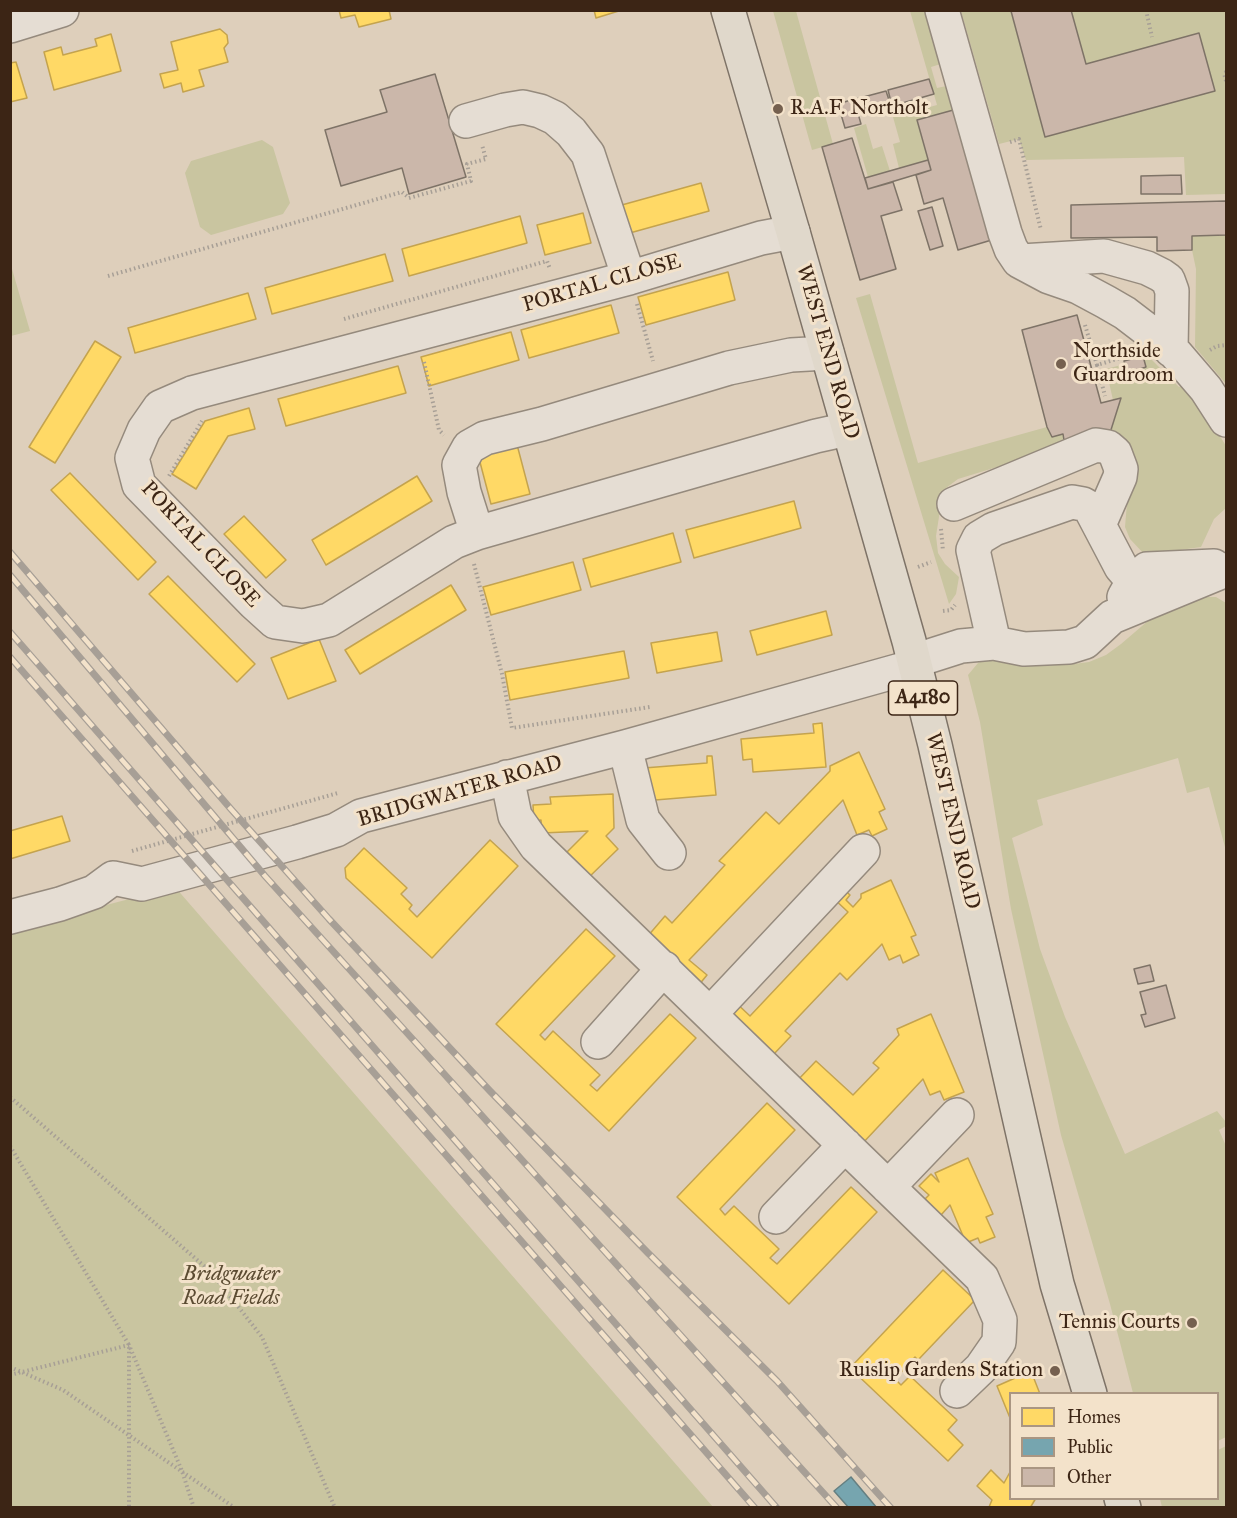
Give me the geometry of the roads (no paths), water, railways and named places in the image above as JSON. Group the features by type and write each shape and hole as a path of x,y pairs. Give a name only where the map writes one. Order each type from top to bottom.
{"main road":[{"name":"WEST END ROAD","path":"728,10 915,663 1057,1284 1089,1392"}],"street":[{"path":"10,26 62,10"},
{"path":"942,10 1005,233 1019,261 1049,277 1078,287 1125,313 1171,350 1206,389 1227,420"},
{"path":"471,120 524,107 555,118 571,132 588,154 629,278"},
{"name":"PORTAL CLOSE","path":"793,232 761,237 629,278 192,393 160,407 144,430 132,458 139,485 275,622 303,626 329,620 454,542 816,436 848,429"},
{"path":"1019,261 1104,256 1147,268 1161,275 1168,280 1172,291 1171,350"},
{"path":"472,536 459,465 470,447 485,438 542,424 766,359 827,353"},
{"path":"954,504 1096,445 1108,447 1115,453 1121,469 1120,477 1099,525"},
{"path":"1133,581 1121,567 1090,508 1083,504 1072,502 994,529 979,538 973,550 994,643 1024,649 1069,647 1086,642 1112,617 1133,581 1147,569 1227,568"},
{"path":"1112,617 1227,568"},
{"name":"BRIDGWATER ROAD","path":"10,917 60,904 94,892 113,878 142,884 336,830 361,816 625,747 915,663 961,646 994,643"},
{"path":"625,747 643,820 669,853"},
{"path":"507,777 515,816 536,846 711,1013 982,1278 1000,1320 999,1342 981,1368 957,1391"},
{"path":"711,1013 863,851"},
{"path":"598,1042 664,968"},
{"path":"888,1187 957,1115"},
{"path":"776,1217 845,1145"}],"railway":[{"path":"10,552 230,808 329,919 490,1091 777,1381 891,1508"},
{"path":"10,575 265,876 837,1508"},
{"path":"10,632 777,1508"},
{"path":"10,657 755,1508"}],"place":[{"name":"R.A.F. Northolt","path":"778,109"},
{"name":"Northside Guardroom","path":"1061,364"},
{"name":"Tennis Courts","path":"1192,1323"},
{"name":"Ruislip Gardens Station","path":"1055,1371"}],"park label":[{"name":"Bridgwater Road Fields","path":"231,1287"}]}
